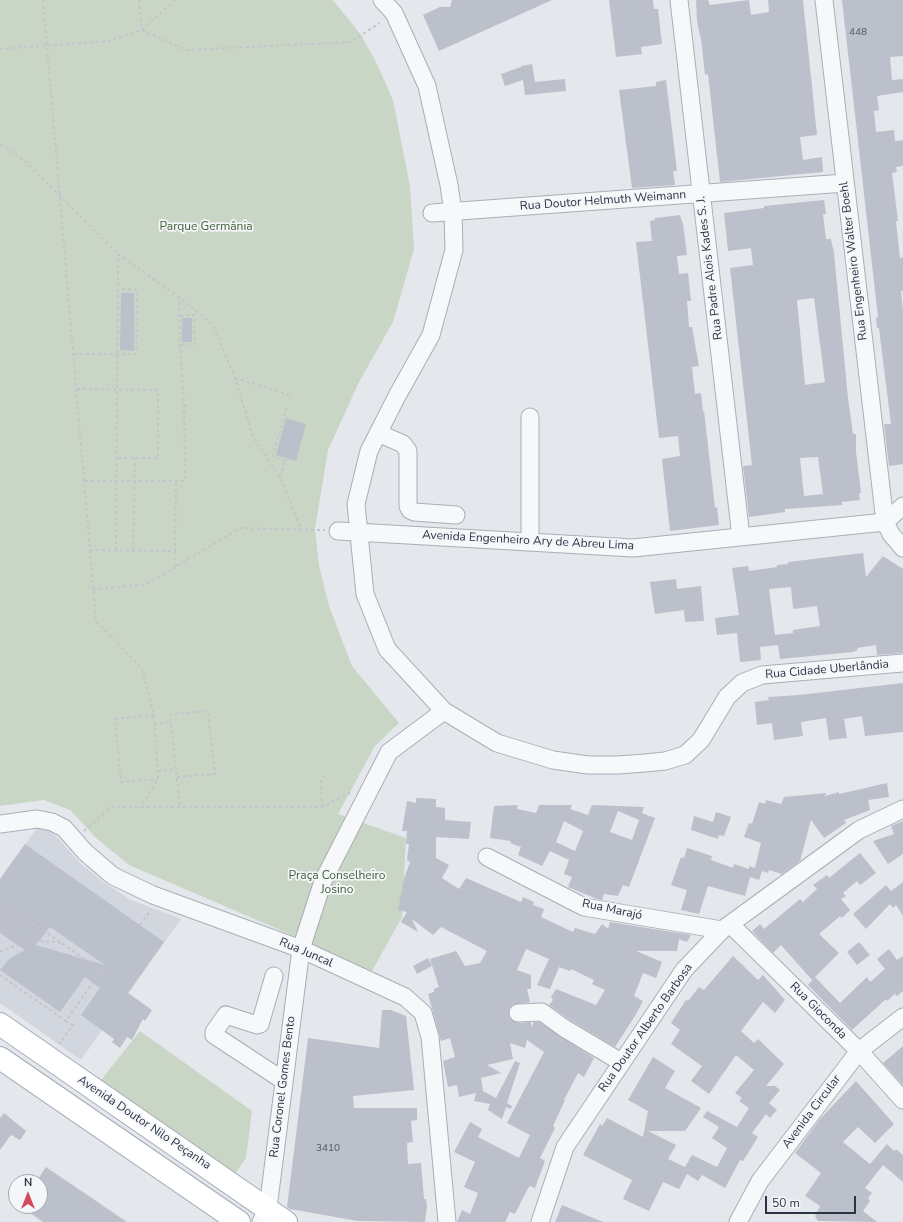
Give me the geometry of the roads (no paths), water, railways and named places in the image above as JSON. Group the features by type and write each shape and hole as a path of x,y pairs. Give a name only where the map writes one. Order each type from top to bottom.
{"main road":[{"name":"Avenida Doutor Nilo Peçanha","path":"0,1024 90,1086 264,1215 286,1222"},
{"path":"0,1058 75,1108 239,1222"},
{"path":"75,1108 90,1086"}],"street":[{"name":"Rua Cidade Uberlândia","path":"382,0 394,13 427,86 449,185 453,212 454,250 431,336 369,451 356,504 364,594 387,649 444,711 497,743 553,760 588,764 618,765 665,761 685,756 702,740 727,697 742,683 762,675 903,663"},
{"name":"Rua Padre Alois Kades S. J.","path":"679,0 741,537"},
{"name":"Rua Engenheiro Walter Boehl","path":"824,0 885,522"},
{"name":"Rua Doutor Helmuth Weimann","path":"432,213 845,183"},
{"path":"530,417 530,542"},
{"path":"378,433 403,444 408,451 408,506 410,510 414,512 456,515"},
{"path":"903,506 885,522 891,534 903,548"},
{"name":"Avenida Engenheiro Ary de Abreu Lima","path":"338,531 633,548 885,522"},
{"name":"Rua Coronel Gomes Bento","path":"264,1215 284,1081 301,950 323,881 389,752 444,711"},
{"name":"Rua Doutor Alberto Barbosa","path":"540,1222 565,1147 684,970 727,928 859,830 903,809"},
{"name":"Rua Juncal","path":"0,824 37,819 52,822 64,828 85,852 113,876 160,898 301,950 405,997 423,1013 430,1037 447,1222"},
{"name":"Rua Marajó","path":"487,857 584,907 727,928"},
{"name":"Rua Gioconda","path":"727,928 859,1051 903,1100"},
{"path":"274,976 260,1024 257,1025 226,1015 214,1032 214,1036 284,1081"},
{"path":"518,1013 542,1012 564,1028 621,1062"},
{"name":"Avenida Circular","path":"738,1222 760,1181 859,1051 903,1017"}],"park label":[{"name":"Parque Germânia","path":"206,227"},
{"name":"Praça Conselheiro Josino","path":"337,883"}]}
